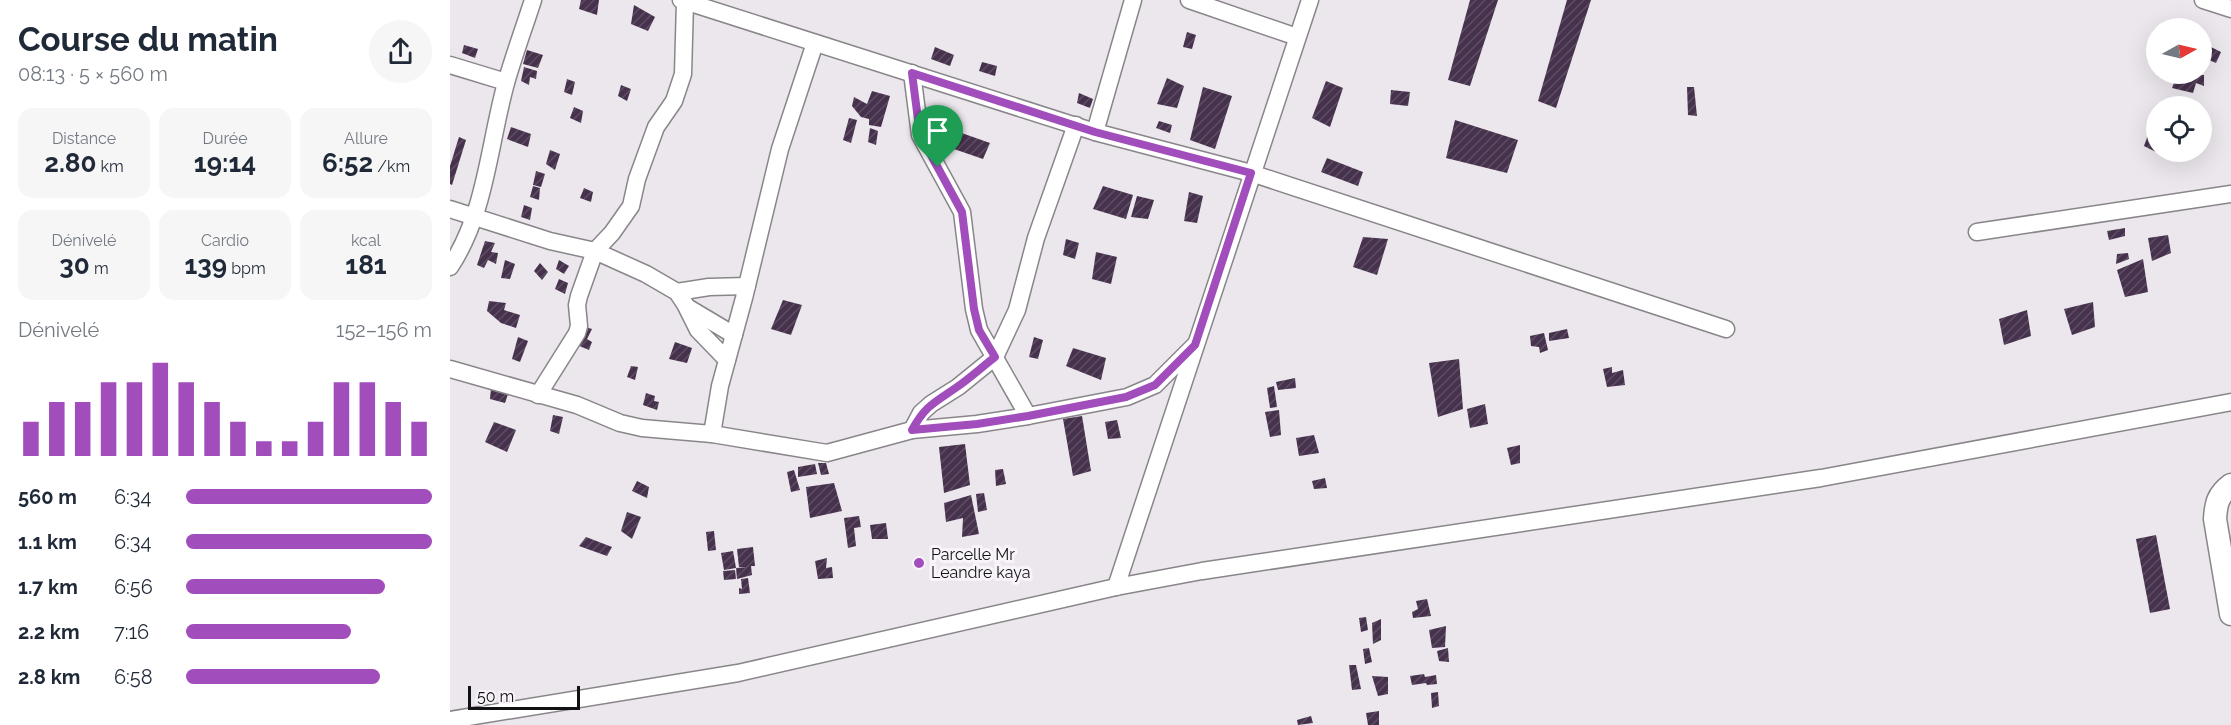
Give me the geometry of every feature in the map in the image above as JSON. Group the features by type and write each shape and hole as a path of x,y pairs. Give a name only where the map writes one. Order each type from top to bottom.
{"street":[{"path":"450,267 468,236 486,177 506,82 533,0"},
{"path":"1095,132 1133,0"},
{"path":"1189,0 1298,37"},
{"path":"1116,587 1310,0"},
{"path":"2203,0 2231,9"},
{"path":"538,394 576,333 579,326 577,305 579,296 595,251 612,233 631,206 637,179 656,126 674,101 683,74 683,1 1095,132 1251,173 1726,329"},
{"path":"712,434 720,386 780,149 815,43"},
{"path":"450,65 506,82"},
{"path":"912,73 920,135 962,212 974,309 979,330 1028,416"},
{"path":"912,430 921,413 931,404 958,387 995,357 1017,310 1036,238 1076,125"},
{"path":"1977,232 2231,194"},
{"path":"450,209 550,241 595,251 646,274 734,335"},
{"path":"682,299 709,288 747,286"},
{"path":"682,299 698,330 727,360"},
{"path":"450,369 577,405 631,426 712,434 827,453 912,430 977,424 1126,397 1155,385 1195,345"},
{"path":"450,720 738,673 1116,587 1202,571 1821,478 2231,402"},
{"path":"2231,485 2221,492 2216,504 2215,519 2231,613"}],"building":[{"path":"581,0 599,0 597,15 579,9"},
{"path":"1470,0 1498,0 1470,86 1448,80"},
{"path":"1567,0 1591,0 1556,108 1538,101"},
{"path":"634,5 655,17 648,31 631,24"},
{"path":"1187,32 1196,35 1192,49 1183,47"},
{"path":"464,45 478,49 475,58 462,53"},
{"path":"935,47 954,55 950,66 931,59"},
{"path":"2212,48 2221,52 2216,63 2212,61"},
{"path":"527,50 543,55 538,68 523,64"},
{"path":"982,62 997,66 995,76 979,71"},
{"path":"524,67 537,71 536,79 530,77 529,85 521,81"},
{"path":"1167,78 1184,86 1177,108 1157,104"},
{"path":"567,79 575,82 572,95 564,92"},
{"path":"1326,81 1343,88 1330,127 1312,118"},
{"path":"2173,84 2196,84 2193,93 2172,88"},
{"path":"621,85 631,89 627,101 618,96"},
{"path":"1203,87 1232,96 1215,149 1190,140"},
{"path":"1687,87 1694,87 1697,116 1688,115"},
{"path":"1391,90 1410,92 1408,106 1390,104"},
{"path":"872,91 890,96 881,127 869,125 869,119 861,117 852,106 854,97 867,104"},
{"path":"1079,93 1093,99 1090,108 1077,103"},
{"path":"574,107 583,111 581,123 570,118"},
{"path":"849,118 857,120 851,143 843,140"},
{"path":"1455,120 1518,140 1507,173 1446,158"},
{"path":"1159,121 1172,125 1170,133 1156,128"},
{"path":"511,127 531,134 528,147 507,139"},
{"path":"870,128 878,131 876,145 868,142"},
{"path":"956,131 990,143 983,159 951,148"},
{"path":"459,137 466,140 452,185 450,184 450,166"},
{"path":"550,150 560,154 555,170 546,164"},
{"path":"1327,158 1363,172 1358,186 1321,172"},
{"path":"536,171 545,174 541,187 533,185"},
{"path":"533,186 540,188 539,200 530,197"},
{"path":"1103,186 1133,195 1126,219 1093,209"},
{"path":"584,188 593,192 591,202 580,198"},
{"path":"1189,192 1203,196 1197,223 1184,221"},
{"path":"1137,196 1154,200 1148,219 1131,217"},
{"path":"524,205 532,208 530,220 521,217"},
{"path":"2125,228 2125,236 2109,240 2107,231"},
{"path":"2168,235 2171,253 2152,261 2148,238"},
{"path":"1363,237 1388,239 1377,275 1353,267"},
{"path":"1066,239 1079,243 1075,259 1063,255"},
{"path":"485,241 495,243 491,252 498,253 496,264 488,260 484,268 477,265"},
{"path":"1096,252 1117,257 1111,284 1092,279"},
{"path":"2128,253 2129,259 2116,264 2117,254"},
{"path":"2143,259 2148,292 2125,297 2117,270"},
{"path":"505,260 515,264 510,279 501,278"},
{"path":"559,260 569,266 564,274 556,269"},
{"path":"540,263 548,272 542,280 534,271"},
{"path":"559,279 568,283 565,294 555,289"},
{"path":"783,300 802,305 791,335 771,329"},
{"path":"489,301 506,303 504,310 520,315 516,328 501,323 487,311"},
{"path":"2093,302 2095,327 2072,335 2064,309"},
{"path":"2027,310 2031,336 2004,345 1999,319"},
{"path":"583,326 592,329 587,339 592,342 589,350 577,345"},
{"path":"1567,329 1569,338 1549,341 1549,333"},
{"path":"1544,333 1548,350 1540,353 1539,347 1531,346 1530,336"},
{"path":"518,337 528,341 520,362 512,359"},
{"path":"1034,337 1043,340 1038,359 1029,357"},
{"path":"675,342 692,348 687,363 669,359"},
{"path":"1073,348 1106,358 1101,380 1066,366"},
{"path":"1459,359 1463,409 1438,417 1429,363"},
{"path":"631,366 638,367 635,380 627,377"},
{"path":"1612,367 1612,373 1623,370 1625,385 1607,387 1603,369"},
{"path":"1295,378 1296,388 1278,390 1276,382"},
{"path":"1274,386 1277,407 1270,408 1267,388"},
{"path":"491,388 508,394 505,403 490,399"},
{"path":"646,393 655,396 654,401 659,402 657,410 643,405"},
{"path":"1485,404 1488,424 1470,428 1467,409"},
{"path":"1279,410 1281,435 1270,437 1265,412"},
{"path":"553,415 563,417 559,434 550,431"},
{"path":"1082,416 1091,471 1073,476 1063,419"},
{"path":"1117,420 1121,438 1108,439 1105,422"},
{"path":"494,422 516,430 507,452 485,442"},
{"path":"1314,435 1319,453 1299,456 1296,438"},
{"path":"965,444 970,485 944,493 939,447"},
{"path":"1520,445 1520,463 1511,465 1507,448"},
{"path":"818,463 826,463 829,474 821,475"},
{"path":"815,464 817,474 798,477 798,467"},
{"path":"1003,469 1006,484 996,486 995,470"},
{"path":"794,470 800,490 791,492 787,472"},
{"path":"1325,478 1327,488 1314,489 1312,481"},
{"path":"637,481 649,487 647,498 632,491"},
{"path":"834,483 842,511 810,518 806,487"},
{"path":"984,493 987,510 978,512 976,494"},
{"path":"971,495 979,534 962,537 963,518 946,522 944,503"},
{"path":"627,512 641,517 632,539 621,531"},
{"path":"859,516 861,527 854,528 856,546 848,548 844,518"},
{"path":"886,523 888,539 872,539 870,525"},
{"path":"714,531 716,550 708,551 706,532"},
{"path":"2156,535 2170,609 2150,613 2136,539"},
{"path":"586,537 612,547 607,556 579,546"},
{"path":"753,547 755,566 751,566 752,575 737,579 736,568 747,567 739,567 737,549"},
{"path":"733,551 736,568 724,570 721,553"},
{"path":"827,558 826,568 832,567 833,578 818,579 815,561"},
{"path":"735,570 736,579 724,580 723,571"},
{"path":"748,578 750,593 739,594 739,588 742,589 741,579"},
{"path":"1427,599 1431,616 1413,618 1412,612 1418,609 1416,601"},
{"path":"1366,617 1368,630 1361,632 1359,618"},
{"path":"1381,619 1381,640 1373,644 1372,623"},
{"path":"1446,626 1445,647 1432,648 1429,630"},
{"path":"1369,648 1372,662 1365,664 1363,649"},
{"path":"1448,648 1449,662 1439,661 1437,651"},
{"path":"1349,665 1356,665 1361,689 1352,690"},
{"path":"1424,674 1425,677 1436,675 1437,684 1412,685 1410,676"},
{"path":"1372,676 1388,677 1388,694 1378,696"},
{"path":"1438,692 1439,706 1432,708 1431,693"},
{"path":"1379,711 1379,725 1368,725 1366,713"},
{"path":"1311,716 1313,723 1298,725 1297,720"}],"place":[{"name":"Parcelle Mr Leandre kaya","path":"919,563"}],"route":[{"path":"912,73 1095,132 1251,173 1195,345 1155,385 1126,397 1028,416 977,424 912,430 921,413 931,404 958,387 995,357 979,330 974,309 962,212 938,167 920,135 912,73"}]}
